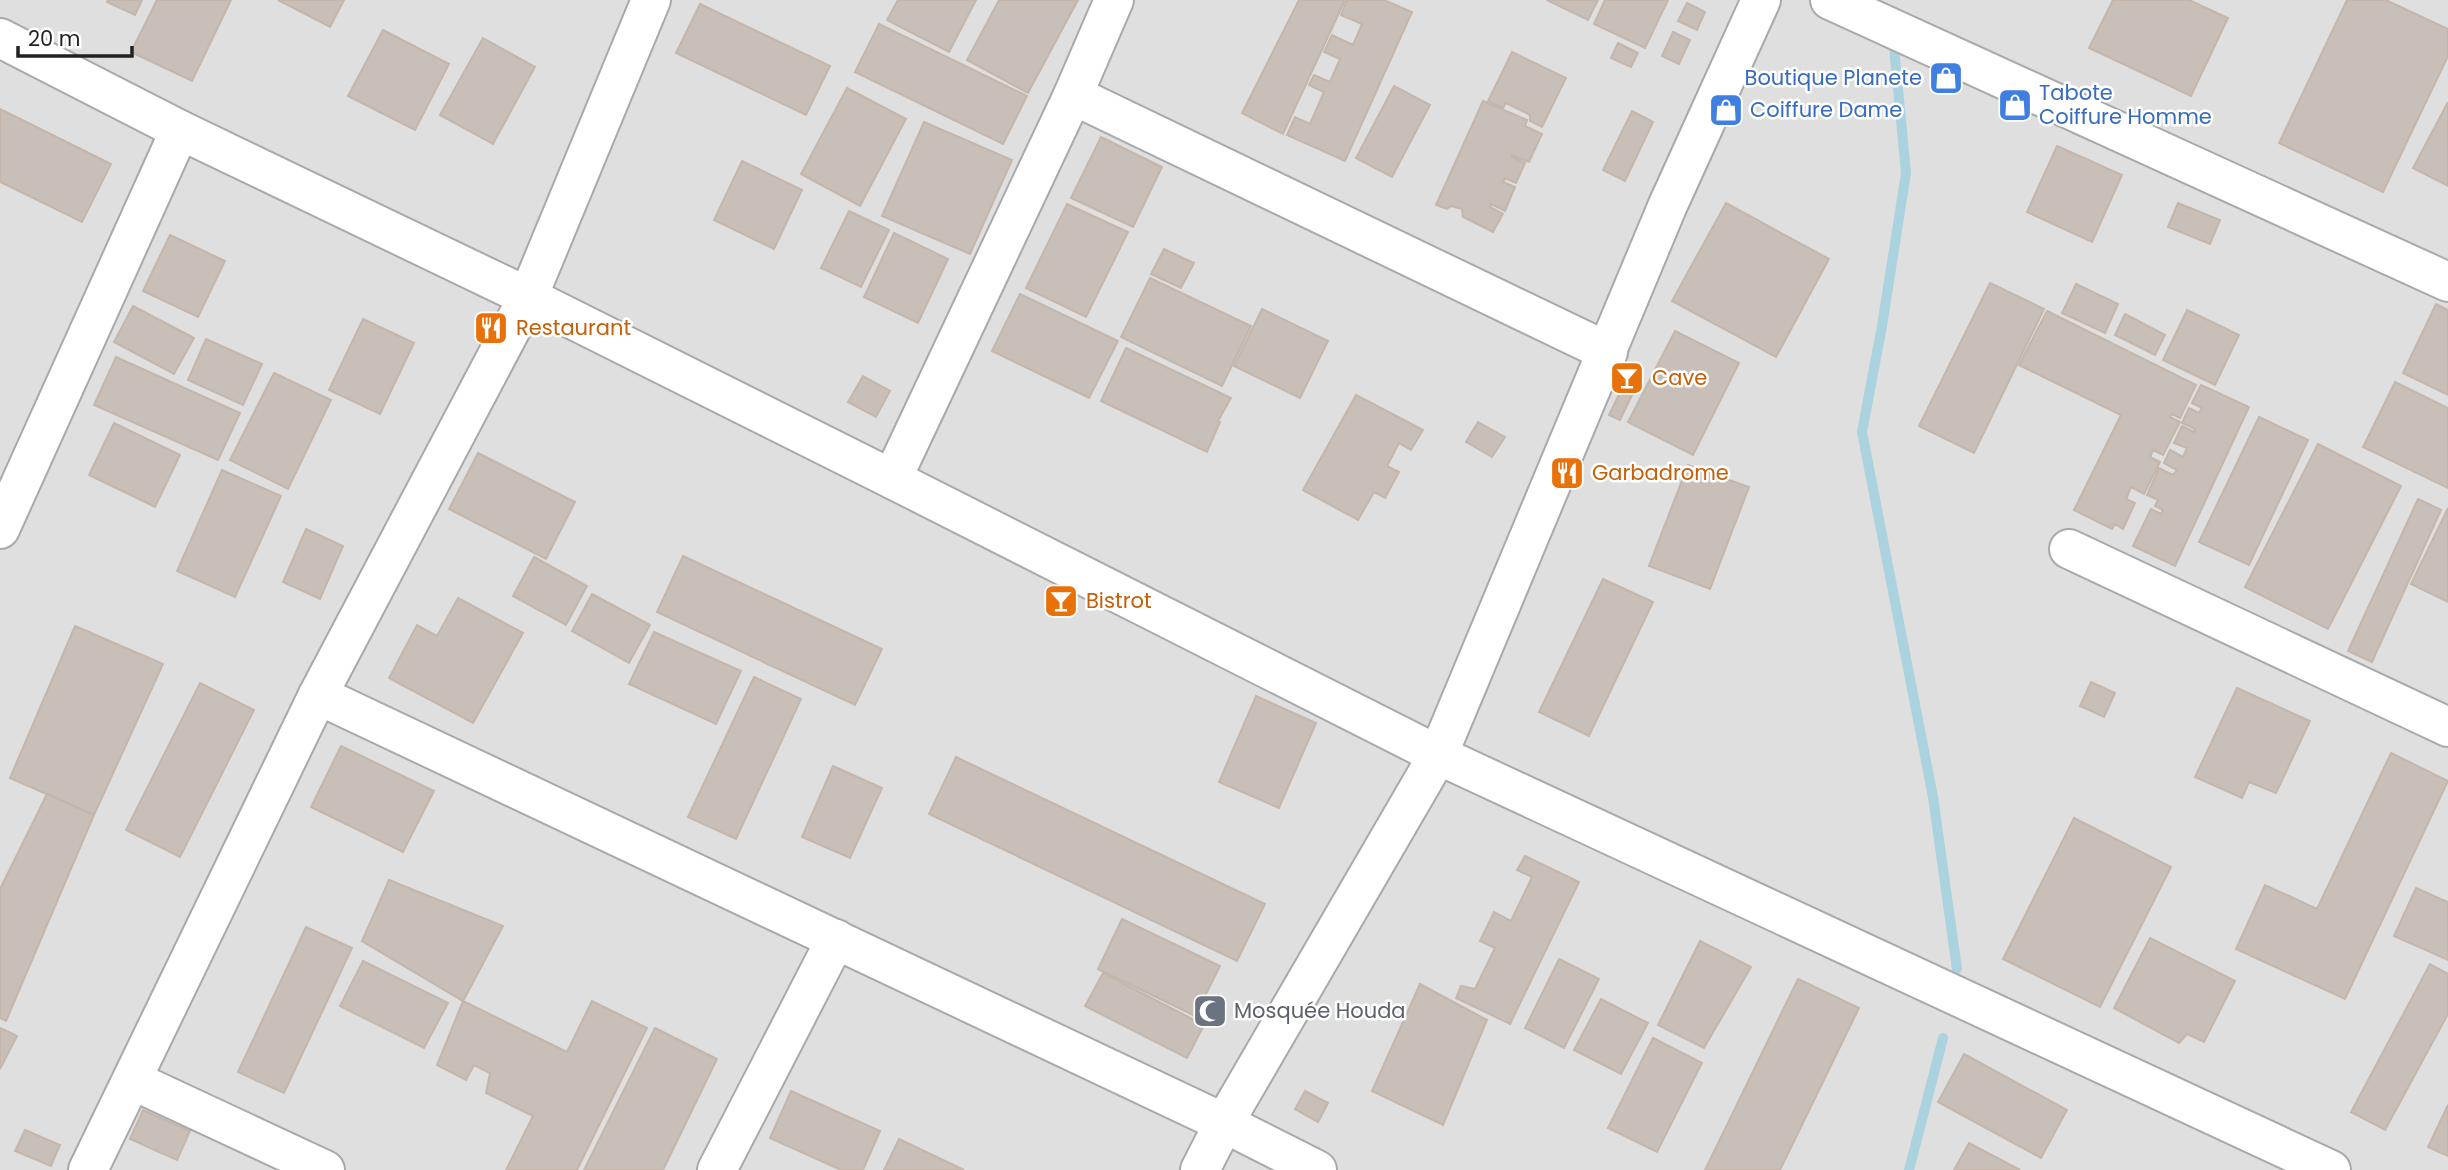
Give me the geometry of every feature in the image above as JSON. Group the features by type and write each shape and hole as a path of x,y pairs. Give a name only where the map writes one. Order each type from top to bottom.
{"street":[{"path":"88,1170 318,695 528,297 651,0"},
{"path":"892,478 1073,95 1114,0"},
{"path":"1200,1170 1224,1123 1438,755 1667,207 1761,0"},
{"path":"1830,0 2448,282"},
{"path":"0,38 180,130 528,297 892,478 1438,755 2331,1170"},
{"path":"1073,95 1608,352"},
{"path":"0,529 180,130"},
{"path":"2069,549 2448,727"},
{"path":"318,695 1224,1123 1317,1170"},
{"path":"717,1170 836,939"},
{"path":"132,1080 326,1170"}],"shaded area":[{"path":"0,0 2448,0 2448,1170 0,1170"}],"building":[{"path":"142,0 135,15 107,2"},
{"path":"157,0 231,0 192,81 131,52"},
{"path":"278,0 344,0 330,27"},
{"path":"898,0 976,0 949,52 887,20"},
{"path":"999,0 1078,0 1028,93 967,60"},
{"path":"1299,0 1345,0 1283,134 1242,113"},
{"path":"1347,0 1384,0 1412,12 1345,161 1287,135 1295,117 1310,124 1324,92 1309,85 1314,75 1330,82 1340,59 1324,52 1332,35 1353,45 1362,24 1341,15"},
{"path":"1547,0 1598,0 1588,20"},
{"path":"1605,0 1668,0 1645,48 1594,24"},
{"path":"2113,0 2189,0 2228,18 2191,96 2089,48"},
{"path":"2347,0 2386,0 2448,29 2448,56 2383,192 2279,143"},
{"path":"1687,3 1705,12 1697,30 1678,21"},
{"path":"700,4 830,66 806,115 676,53"},
{"path":"879,24 1027,96 1003,144 855,72"},
{"path":"383,30 449,64 415,130 348,96"},
{"path":"1673,32 1690,40 1679,64 1662,56"},
{"path":"483,38 535,67 493,144 440,115"},
{"path":"1618,43 1638,53 1631,67 1611,58"},
{"path":"1512,52 1566,78 1542,127 1530,121 1530,115 1506,103 1503,108 1488,101"},
{"path":"1394,86 1430,105 1392,177 1356,158"},
{"path":"847,88 906,119 860,206 801,174"},
{"path":"1483,101 1527,120 1525,126 1542,134 1529,162 1512,155 1525,163 1516,183 1505,178 1503,182 1515,187 1505,211 1491,204 1490,207 1503,214 1493,232 1463,217 1462,209 1451,206 1447,209 1436,205"},
{"path":"2448,102 2448,186 2413,168"},
{"path":"0,109 111,164 82,222 0,182"},
{"path":"1632,111 1653,122 1625,181 1603,170"},
{"path":"924,122 1012,160 970,254 882,216"},
{"path":"1101,137 1162,167 1133,227 1071,198"},
{"path":"2057,146 2122,175 2092,242 2027,212"},
{"path":"742,161 802,190 774,249 714,220"},
{"path":"1726,203 1829,259 1776,357 1672,301"},
{"path":"2178,203 2220,220 2210,244 2168,227"},
{"path":"1067,204 1128,232 1086,317 1026,288"},
{"path":"849,211 889,230 861,287 821,268"},
{"path":"894,233 948,259 918,323 864,297"},
{"path":"170,235 225,261 198,317 143,291"},
{"path":"1164,249 1194,263 1181,288 1151,274"},
{"path":"1150,278 1251,326 1222,386 1121,337"},
{"path":"1990,283 2044,309 1974,453 1919,426"},
{"path":"2076,284 2118,304 2105,333 2062,313"},
{"path":"1020,294 1118,341 1089,398 992,351"},
{"path":"2436,304 2448,310 2448,395 2403,373"},
{"path":"133,306 194,338 174,374 114,342"},
{"path":"1262,309 1328,341 1300,398 1234,366"},
{"path":"2187,310 2239,335 2215,385 2163,360"},
{"path":"2047,311 2196,385 2180,418 2172,414 2170,417 2180,422 2163,455 2153,450 2150,457 2160,462 2144,494 2131,487 2126,499 2135,503 2123,529 2115,524 2112,529 2074,510 2121,415 2019,365"},
{"path":"2125,314 2165,335 2155,355 2115,335"},
{"path":"363,319 414,343 380,414 329,390"},
{"path":"1675,331 1739,363 1693,455 1628,422"},
{"path":"206,339 262,364 243,405 188,380"},
{"path":"1126,348 1231,398 1218,421 1220,422 1207,452 1101,401"},
{"path":"116,357 240,413 218,460 94,405"},
{"path":"274,373 331,400 288,489 230,460"},
{"path":"863,376 890,391 876,417 848,402"},
{"path":"1627,378 1638,383 1620,420 1609,415"},
{"path":"2395,382 2448,408 2448,488 2363,447"},
{"path":"2201,385 2249,407 2175,566 2133,546 2151,509 2161,514 2163,510 2155,506 2158,500 2147,495 2159,468 2173,475 2177,470 2164,463 2170,450 2183,457 2187,448 2174,443 2182,426 2194,432 2195,429 2182,423 2189,408 2199,413 2202,408 2192,403"},
{"path":"1356,395 1423,430 1411,450 1399,443 1387,466 1399,472 1385,498 1374,492 1358,520 1303,490"},
{"path":"2259,417 2308,440 2249,565 2199,542"},
{"path":"1478,422 1505,437 1492,457 1466,442"},
{"path":"114,423 180,455 155,507 89,475"},
{"path":"2318,444 2401,486 2328,629 2245,587"},
{"path":"478,453 575,502 546,559 449,509"},
{"path":"1688,465 1749,487 1710,589 1649,566"},
{"path":"222,470 281,496 235,597 177,571"},
{"path":"2418,499 2441,510 2372,662 2348,651"},
{"path":"2448,508 2448,602 2411,584"},
{"path":"306,529 343,546 320,599 283,582"},
{"path":"683,556 882,649 855,705 657,612"},
{"path":"534,557 587,586 566,625 513,596"},
{"path":"1603,579 1653,602 1589,736 1539,712"},
{"path":"592,594 650,625 629,663 572,631"},
{"path":"458,598 523,633 473,723 389,678 417,625 437,636"},
{"path":"75,626 163,664 94,815 10,778"},
{"path":"654,632 741,671 716,724 629,684"},
{"path":"754,677 801,699 736,839 688,817"},
{"path":"2091,682 2115,693 2104,717 2080,706"},
{"path":"200,683 254,710 180,857 126,830"},
{"path":"2237,688 2310,721 2276,793 2249,782 2242,798 2195,777"},
{"path":"1256,696 1316,723 1279,808 1219,782"},
{"path":"341,746 434,791 403,852 311,807"},
{"path":"2391,753 2448,781 2345,999 2236,949 2265,885 2317,909"},
{"path":"956,757 1265,904 1237,961 929,814"},
{"path":"833,766 882,788 850,858 802,837"},
{"path":"47,794 94,815 6,1021 0,1018 0,889"},
{"path":"2074,818 2171,867 2100,1007 2003,959"},
{"path":"1525,856 1579,882 1510,1024 1456,998 1461,986 1475,989 1495,948 1480,941 1494,912 1511,921 1532,877 1517,870"},
{"path":"389,880 503,926 463,1001 362,941"},
{"path":"2416,888 2448,902 2448,960 2394,936"},
{"path":"1122,919 1220,966 1195,1016 1098,969"},
{"path":"306,927 352,948 284,1093 238,1072"},
{"path":"2150,938 2235,981 2204,1042 2187,1034 2179,1043 2114,1008"},
{"path":"1700,941 1751,967 1704,1048 1658,1025"},
{"path":"1559,959 1599,979 1564,1048 1525,1028"},
{"path":"363,961 448,1003 424,1048 340,1006"},
{"path":"2430,964 2448,974 2448,1014 2385,1130 2351,1112"},
{"path":"1103,973 1204,1025 1187,1058 1085,1006"},
{"path":"1798,979 1859,1008 1780,1170 1705,1170"},
{"path":"1420,984 1487,1020 1443,1125 1372,1091"},
{"path":"1601,999 1648,1023 1621,1074 1574,1050"},
{"path":"463,1001 567,1052 592,1001 647,1028 577,1170 506,1170 533,1116 486,1093 490,1073 474,1065 466,1080 437,1065"},
{"path":"0,1028 17,1036 0,1069"},
{"path":"655,1028 717,1059 663,1170 584,1170"},
{"path":"1653,1038 1702,1063 1657,1152 1608,1128"},
{"path":"1964,1054 2067,1110 2041,1158 1938,1102"},
{"path":"791,1091 880,1131 863,1170 841,1170 770,1138"},
{"path":"1305,1091 1328,1103 1318,1122 1295,1109"},
{"path":"2448,1105 2448,1156 2428,1147"},
{"path":"143,1110 190,1131 177,1160 130,1139"},
{"path":"25,1130 60,1145 51,1166 15,1151"},
{"path":"899,1139 964,1170 884,1170"},
{"path":"1969,1143 2020,1170 1954,1170"}],"waterway":[{"path":"1894,47 1906,173 1862,432 1933,797 1957,969"},
{"path":"1909,1170 1943,1038"}],"place":[{"name":"Boutique Planete","path":"1946,78"},
{"name":"Tabote Coiffure Homme","path":"2015,105"},
{"name":"Coiffure Dame","path":"1726,110"},
{"name":"Restaurant","path":"491,328"},
{"name":"Cave","path":"1627,378"},
{"name":"Garbadrome","path":"1567,473"},
{"name":"Bistrot","path":"1061,601"},
{"name":"Mosquée Houda","path":"1210,1011"}]}
